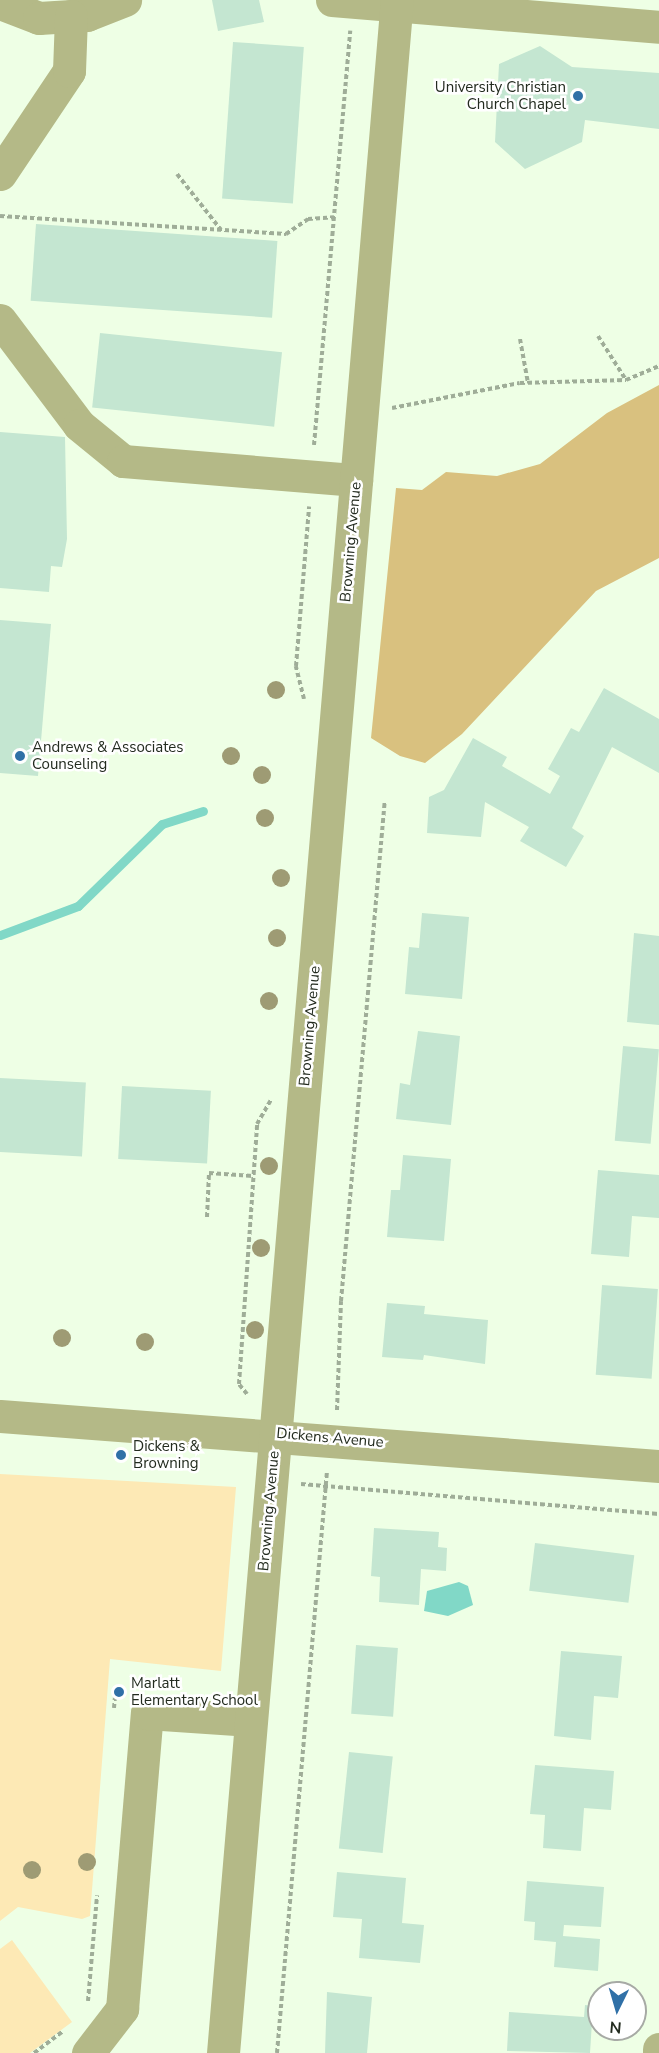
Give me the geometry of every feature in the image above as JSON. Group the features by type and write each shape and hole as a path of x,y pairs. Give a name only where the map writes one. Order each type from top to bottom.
{"street":[{"path":"0,3 39,18 71,16 125,0"},
{"path":"342,2 396,3 659,27"},
{"name":"Browning Avenue","path":"223,2053 396,3"},
{"path":"0,174 69,71 71,16"},
{"path":"0,320 79,425 123,461 356,480"},
{"name":"Dickens Avenue","path":"0,1416 330,1437 659,1466"},
{"path":"88,2053 122,2009 147,1713 251,1720"}],"path":[{"path":"314,449 334,217 342,2"},
{"path":"177,174 222,230"},
{"path":"0,216 294,234 308,219 334,217"},
{"path":"598,336 626,380"},
{"path":"520,339 528,383"},
{"path":"362,414 528,383 626,380 659,366"},
{"path":"277,2053 330,1437 341,1393 341,1301 384,803"},
{"path":"207,1217 209,1173 253,1176"},
{"path":"271,1482 659,1514"},
{"path":"113,1721 116,1697 129,1698 147,1713"},
{"path":"85,2009 98,1885"},
{"path":"34,2053 68,2028"}],"shaded area":[{"path":"659,385 659,558 596,591 462,734 425,763 400,756 371,738 396,488 422,490 446,472 497,476 540,464 607,413"},
{"path":"0,1474 236,1487 221,1671 110,1659 90,1916 82,1919 18,1907 0,1921"},
{"path":"12,1940 72,2022 30,2053 0,2053 0,1949"}],"water":[{"path":"459,1582 468,1586 473,1605 448,1616 424,1611 427,1591"}],"building":[{"path":"212,0 259,0 264,22 218,31"},
{"path":"233,42 304,47 293,204 222,199"},
{"name":"University Christian Church Chapel","path":"540,46 572,67 659,73 659,129 585,120 582,142 525,169 495,142 499,64"},
{"path":"36,224 277,241 272,318 31,301"},
{"path":"100,333 282,352 274,427 92,408"},
{"path":"0,432 65,437 67,539 62,567 51,566 49,592 0,588"},
{"path":"0,620 51,624 38,776 0,773"},
{"path":"604,688 659,719 659,773 612,747 572,828 584,836 566,867 520,841 529,827 485,802 481,837 427,833 429,797 444,790 473,738 507,757 502,766 550,794 560,776 548,769 571,728 579,732"},
{"path":"422,913 469,917 462,999 405,994 409,947 419,948"},
{"path":"634,933 659,936 659,1025 627,1022"},
{"path":"418,1031 460,1036 451,1125 396,1119 400,1083 410,1085"},
{"path":"623,1046 659,1049 651,1144 615,1141"},
{"path":"0,1078 86,1083 82,1156 0,1152"},
{"path":"122,1086 211,1091 207,1164 118,1159"},
{"path":"403,1155 451,1159 444,1241 387,1237 391,1190 400,1190"},
{"path":"598,1170 659,1175 659,1218 632,1216 629,1257 591,1254"},
{"path":"602,1285 658,1289 652,1379 596,1375"},
{"path":"387,1303 425,1306 424,1314 488,1320 485,1364 424,1355 423,1360 382,1357"},
{"path":"374,1528 439,1532 438,1547 447,1548 446,1571 421,1569 419,1605 379,1602 380,1577 371,1576"},
{"path":"535,1543 634,1555 628,1603 529,1591"},
{"path":"356,1645 398,1648 393,1717 351,1714"},
{"path":"561,1651 622,1656 618,1698 594,1696 591,1740 554,1736"},
{"path":"349,1752 393,1757 383,1853 339,1848"},
{"path":"535,1765 614,1771 611,1810 584,1808 581,1851 543,1848 545,1815 530,1814"},
{"path":"337,1872 406,1878 402,1923 424,1925 420,1963 359,1958 362,1919 333,1917"},
{"path":"527,1881 604,1887 601,1927 564,1925 563,1936 600,1939 598,1971 554,1967 556,1942 534,1940 535,1922 524,1921"},
{"path":"327,1992 372,1997 367,2053 325,2053"},
{"path":"585,2005 587,2005 587,2041 591,2041 590,2053 507,2051 509,2012 584,2017"}],"waterway":[{"path":"0,935 78,906 162,824 203,811"}],"place":[{"name":"University Christian Church Chapel","path":"578,96"},
{"name":"Andrews & Associates Counseling","path":"20,756"},
{"name":"Dickens & Browning","path":"121,1455"},
{"name":"Marlatt Elementary School","path":"119,1692"}]}
